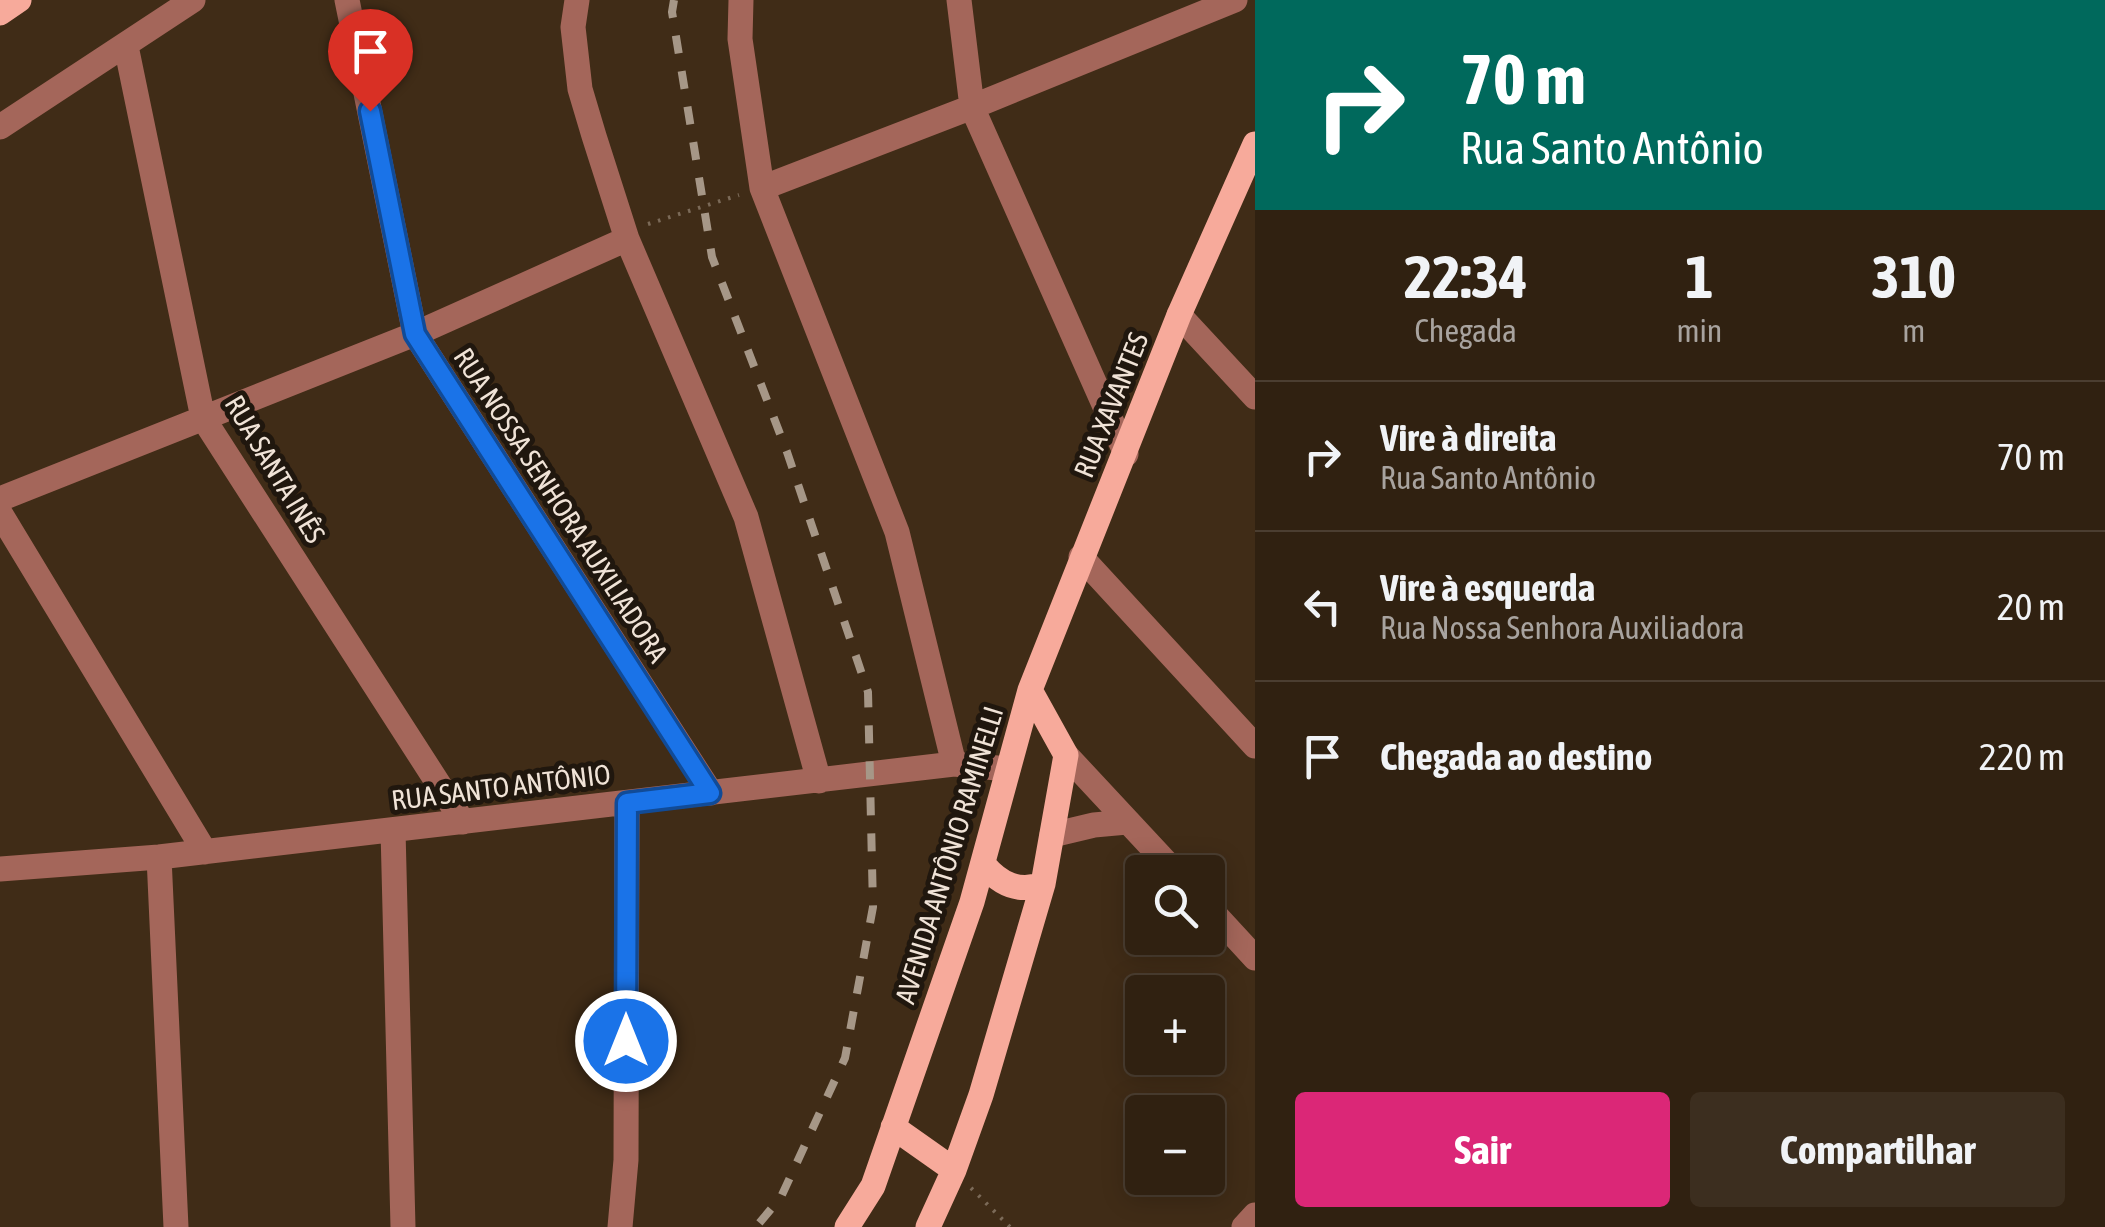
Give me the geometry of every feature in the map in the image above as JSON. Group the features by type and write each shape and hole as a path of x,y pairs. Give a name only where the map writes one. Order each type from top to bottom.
{"main road":[{"path":"0,13 19,0"},
{"name":"RUA XAVANTES","path":"1030,690 1179,315 1255,144"},
{"name":"AVENIDA ANTÔNIO RAMINELLI","path":"1030,690 1066,755"},
{"name":"AVENIDA ANTÔNIO RAMINELLI","path":"846,1227 872,1186 984,865 1030,690"},
{"path":"928,1227 954,1170 992,1059 1044,884 1066,755"},
{"path":"984,865 1008,885 1030,889 1044,884"},
{"path":"893,1127 954,1170"}],"street":[{"path":"0,127 193,0"},
{"name":"RUA NOSSA SENHORA AUXILIADORA","path":"346,0 415,334 710,793"},
{"path":"577,0 573,26 580,89 626,235 746,517 819,781"},
{"path":"741,0 740,39 762,188 898,532 954,764"},
{"path":"958,0 972,108 1126,454"},
{"path":"762,188 972,108 1235,0"},
{"name":"RUA SANTA INÊS","path":"126,46 203,418 463,822"},
{"path":"0,499 415,334 626,235"},
{"path":"1179,315 1255,397"},
{"path":"0,513 205,852"},
{"path":"1081,556 1255,746"},
{"path":"1066,755 1159,855"},
{"name":"RUA SANTO ANTÔNIO","path":"0,869 205,852 954,764 1008,768"},
{"path":"620,1227 626,1160 627,803"},
{"path":"1052,836 1094,825 1127,822"},
{"path":"393,830 403,1227"},
{"path":"159,857 176,1227"},
{"path":"1225,925 1255,958"},
{"path":"1244,1227 1255,1215"}],"path":[{"path":"626,235 762,188"},
{"path":"954,1170 1010,1227"}],"railway":[{"path":"674,0 672,12 712,257 787,452 868,692 873,907 845,1058 781,1197 756,1227"}],"route":[{"path":"370,111 415,334 710,793 627,803 626,1041"}]}
